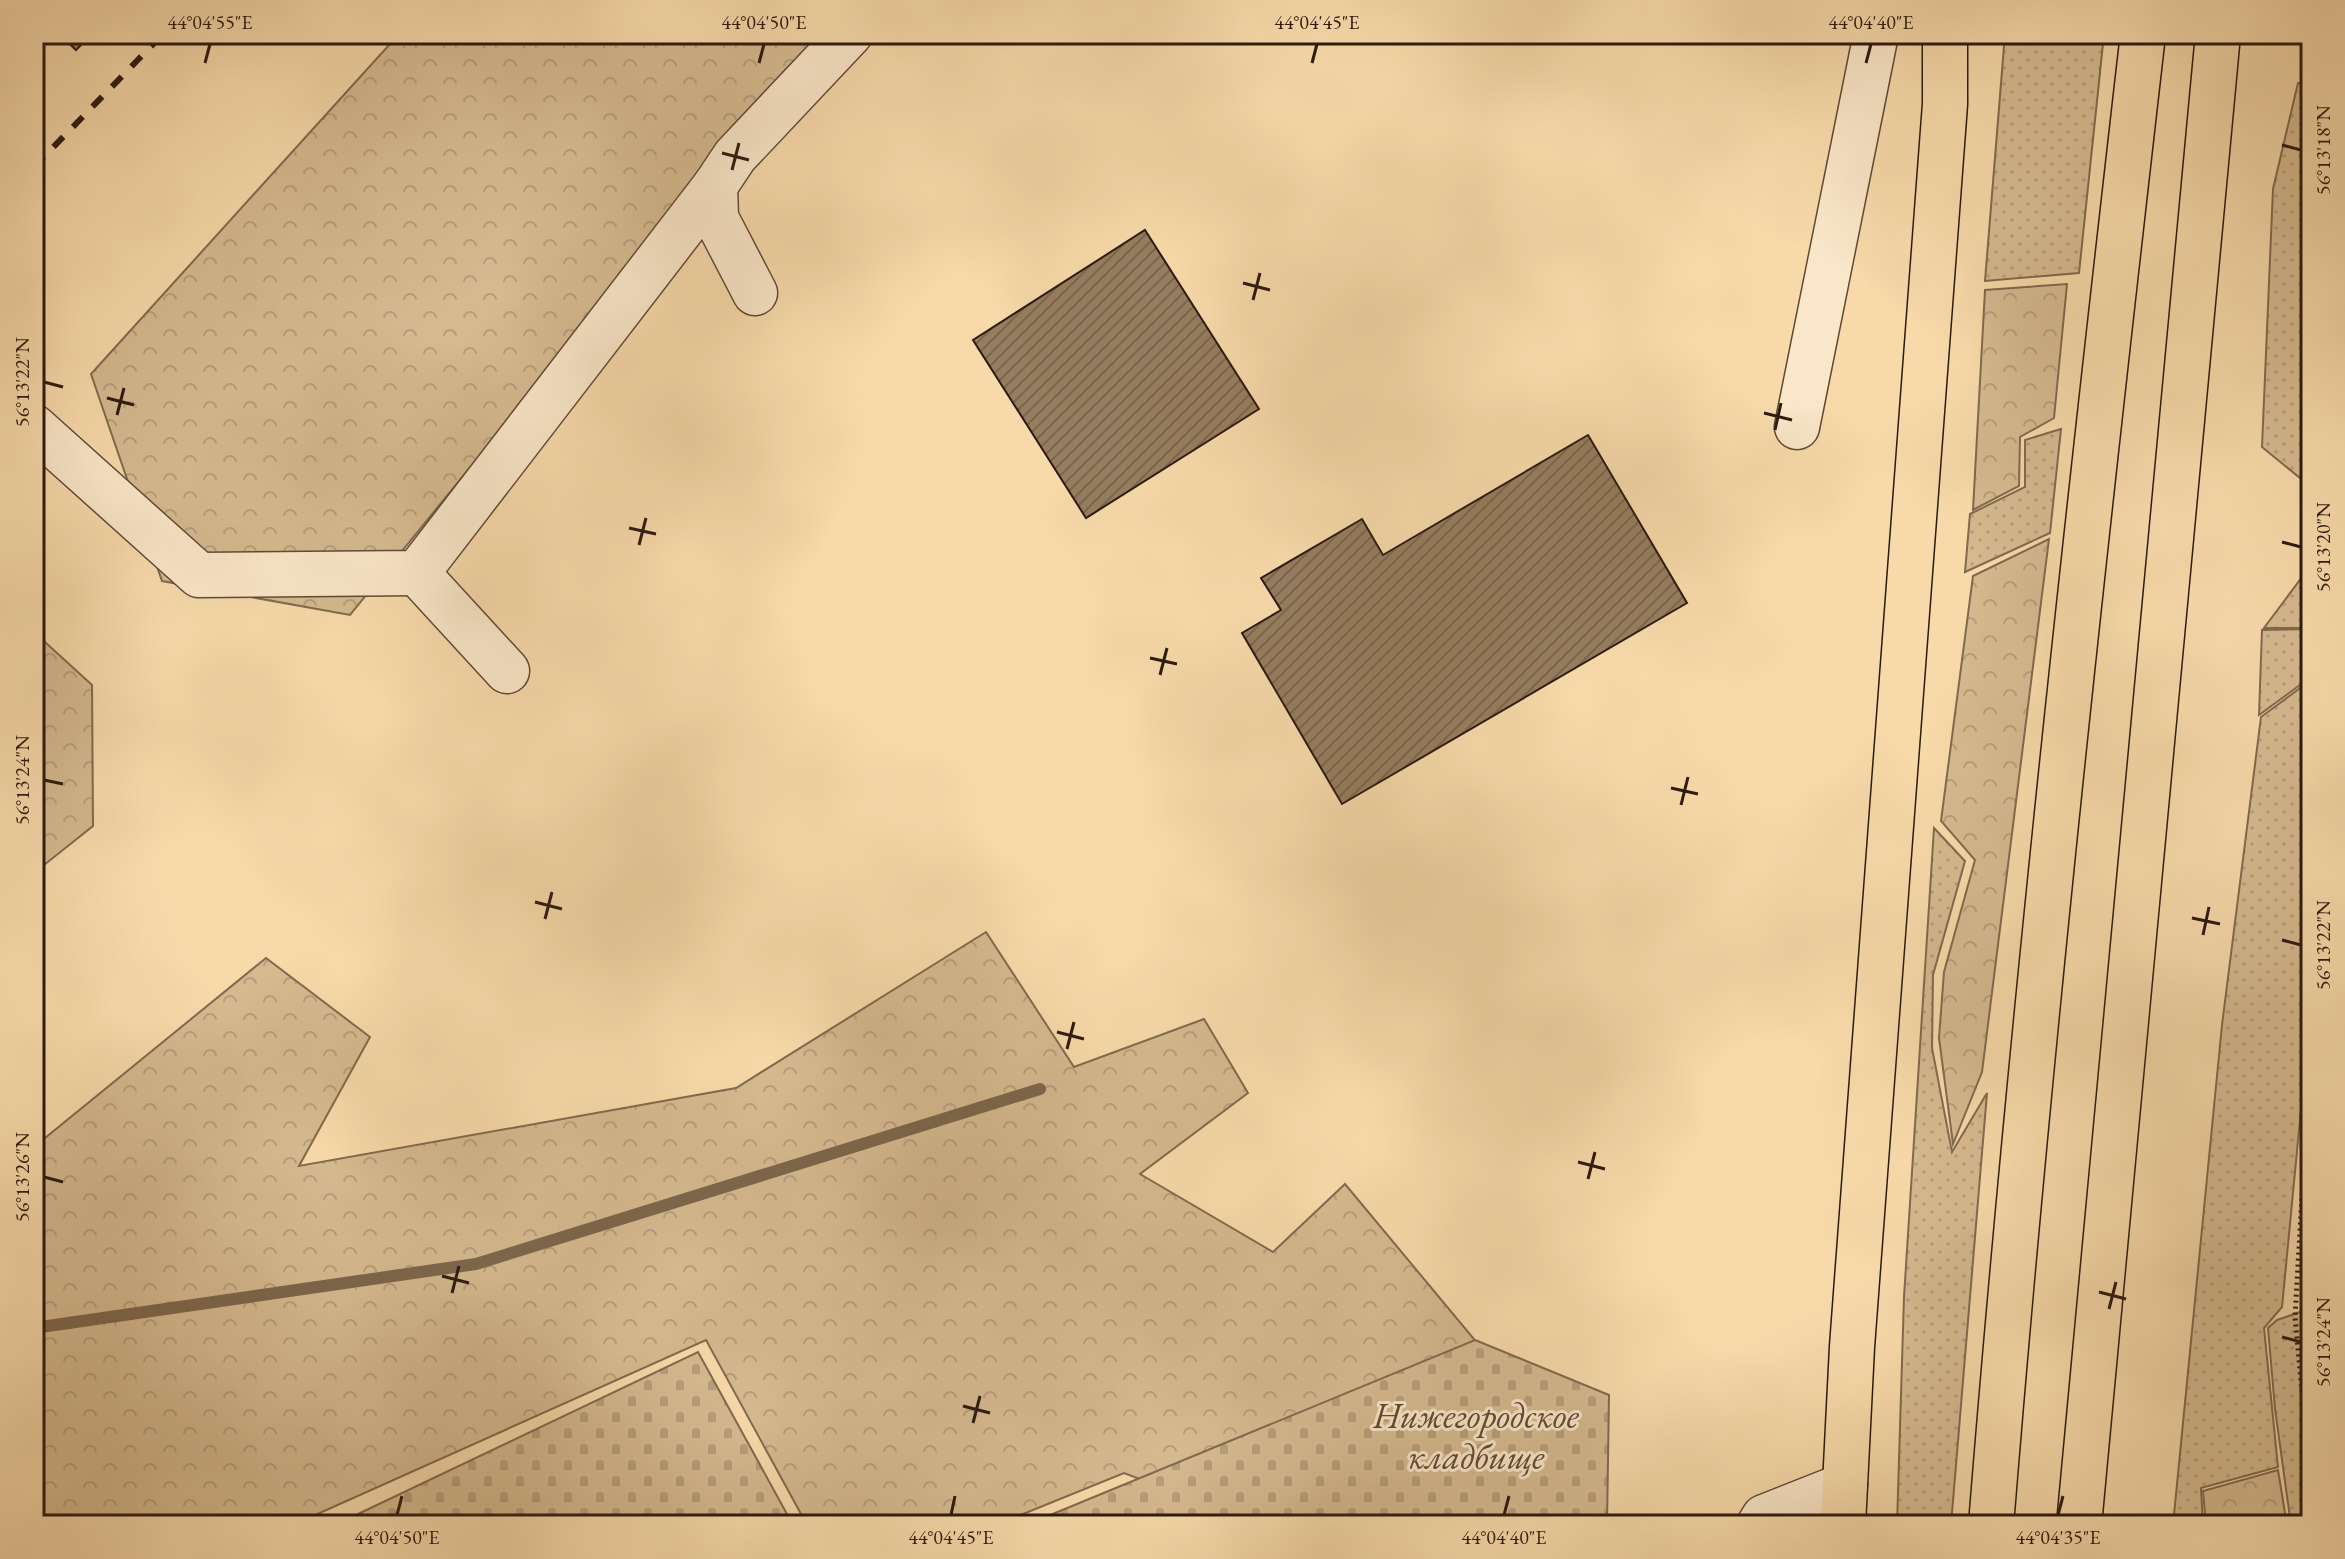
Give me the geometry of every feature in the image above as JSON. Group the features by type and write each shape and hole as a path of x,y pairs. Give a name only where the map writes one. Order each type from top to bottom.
{"main road":[{"path":"1844,1505 1853,1331 1945,104 1945,34"},
{"path":"1991,1525 2011,1280 2090,502 2143,34"},
{"path":"2079,1525 2218,34"}],"lane":[{"path":"417,573 735,156 850,34"},
{"path":"1797,427 1876,34"},
{"path":"715,186 716,218 755,293"},
{"path":"34,427 199,575 417,573 507,671"},
{"path":"1759,1525 1764,1517 1844,1505"}],"path":[{"path":"2311,1043 2295,1317 2304,1413 2311,1444"}],"green space":[{"path":"399,34 872,34 529,395 350,615 162,581 91,374"},
{"path":"2005,34 2104,34 2079,273 1985,281"},
{"path":"2311,82 2311,487 2262,447 2273,189 2298,83"},
{"path":"2067,284 2054,418 2020,437 2019,486 1973,510 1985,290"},
{"path":"2061,429 2050,533 1965,572 1970,514 2025,487 2025,440"},
{"path":"2049,539 1982,1072 1953,1144 1939,1038 1944,972 1975,860 1941,821 1973,576"},
{"path":"2311,565 2311,628 2264,628"},
{"path":"2311,629 2311,677 2259,715 2262,630"},
{"path":"34,632 92,685 93,826 34,873"},
{"path":"2311,680 2311,1099 2302,1099 2282,1307 2264,1328 2278,1467 2201,1488 2203,1525 2173,1525 2222,1025 2261,717"},
{"path":"1934,828 1965,861 1933,975 1932,1048 1952,1152 1987,1093 1951,1525 1897,1525 1904,1297"},
{"path":"986,932 1074,1067 1204,1019 1248,1093 1140,1174 1273,1252 1345,1184 1498,1368 1260,1525 1124,1473 996,1525 807,1525 706,1340 293,1525 34,1525 34,1147 266,958 370,1037 299,1166 736,1088"},
{"path":"2311,1172 2311,1525 2291,1525 2275,1409 2268,1328 2277,1320 2303,1311"},
{"name":"Нижегородское кладбище","path":"1475,1340 1609,1395 1607,1525 1026,1525"},
{"path":"698,1352 793,1525 335,1525"},
{"path":"2278,1470 2287,1525 2206,1525 2203,1491"}],"building":[{"path":"59,34 92,34 76,50"},
{"path":"1145,230 1259,409 1086,518 973,340"},
{"path":"1588,435 1687,603 1342,804 1242,633 1281,610 1261,578 1362,519 1383,555"}],"waterway":[{"path":"34,1328 476,1264 1040,1089"}],"railway":[{"path":"34,167 163,34"}]}
